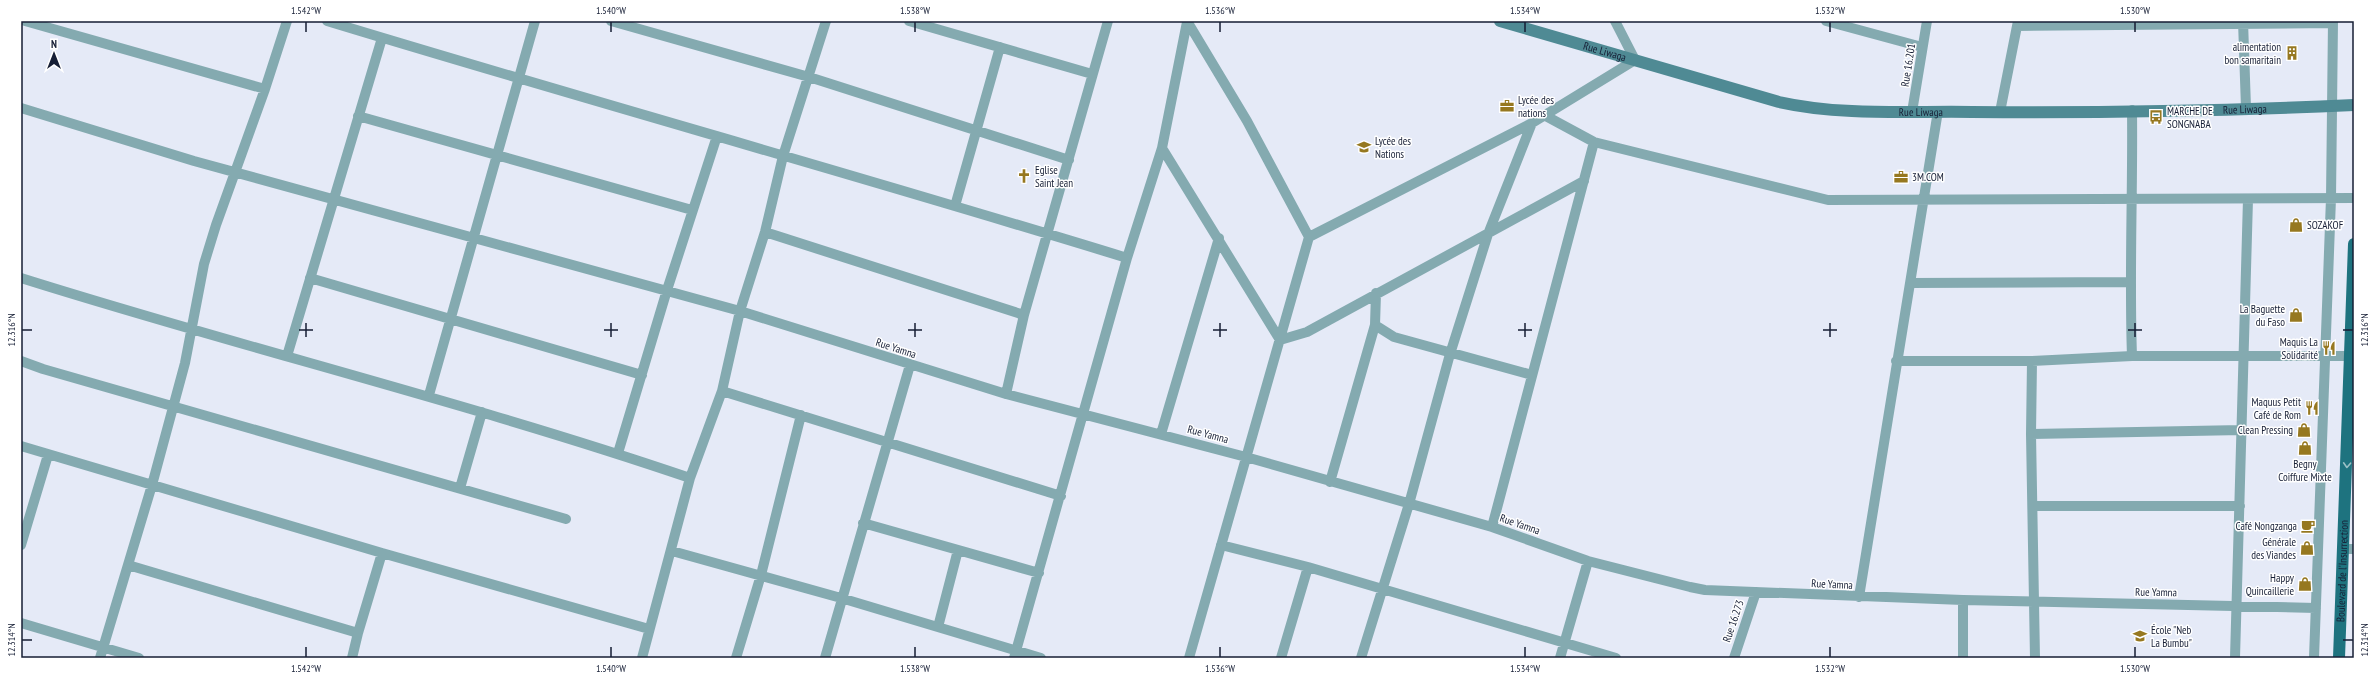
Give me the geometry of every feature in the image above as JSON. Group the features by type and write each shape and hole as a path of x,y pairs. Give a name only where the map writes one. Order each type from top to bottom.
{"main road":[{"name":"Rue Liwaga","path":"1500,21 1807,108 1836,111 2000,112 2354,105"},
{"name":"Boulevard de l'Insurrection","path":"2339,658 2348,549 2354,244"}],"street":[{"path":"25,21 265,89"},
{"path":"100,658 174,406 192,331 204,264 220,209 236,172 287,21"},
{"path":"327,21 519,80 717,136 1127,258"},
{"path":"429,395 535,21"},
{"path":"611,21 809,77 1069,160"},
{"path":"642,658 672,551 690,478 722,391 740,311 766,232 783,156 826,21"},
{"path":"909,21 1092,74"},
{"path":"1006,394 1024,315 1046,233 1069,160 1108,21"},
{"path":"1015,654 1062,496 1083,413 1127,258 1162,148 1187,21"},
{"path":"1187,21 1247,121 1310,237 1189,658"},
{"path":"1310,237 1532,122 1635,60 1614,21"},
{"path":"1828,21 1922,47"},
{"name":"Rue 16.201","path":"1912,112 1927,21"},
{"path":"2243,22 2246,108"},
{"path":"2000,112 2018,23 2334,22 2334,106 2314,658"},
{"path":"287,356 382,38"},
{"path":"955,206 1000,47"},
{"name":"Rue Yamna","path":"21,108 236,172 740,311 1006,394 1246,457 1492,527 1588,561 1690,587 1859,597 2316,608"},
{"path":"2132,110 2133,200 2129,282 2132,356"},
{"path":"1859,597 1896,361 1938,111"},
{"path":"1544,115 1594,142 1828,200 1924,201 2354,198"},
{"path":"358,116 498,154 692,210"},
{"path":"1361,658 1381,588 1409,504 1450,354 1488,234 1532,122"},
{"path":"618,453 666,290 717,136"},
{"path":"1492,527 1594,142"},
{"path":"1162,148 1219,238 1280,340"},
{"path":"1280,340 1307,332 1376,293 1584,181"},
{"path":"2235,658 2248,199"},
{"path":"766,232 1024,315"},
{"path":"1161,434 1219,238"},
{"path":"21,278 192,331 429,395 618,453 690,478"},
{"path":"310,278 642,375"},
{"path":"1910,283 2129,282"},
{"path":"1330,482 1375,325 1376,293"},
{"path":"1375,325 1394,337 1450,354 1532,375"},
{"path":"1896,361 2032,361 2132,356 2352,356"},
{"path":"21,361 43,369 566,519"},
{"path":"2032,361 2031,434 2035,658"},
{"path":"825,658 841,598 910,365"},
{"path":"722,391 1062,496"},
{"path":"460,488 482,412"},
{"path":"736,658 761,575 801,415"},
{"path":"2031,434 2242,430"},
{"path":"21,446 382,554 649,630"},
{"path":"22,538 48,455"},
{"path":"2033,506 2240,506"},
{"path":"863,523 1039,573"},
{"path":"1221,545 1308,567 1565,641 1616,658"},
{"path":"938,627 958,550"},
{"path":"672,551 761,575 938,627 1015,654 1041,658"},
{"path":"352,658 382,554"},
{"path":"1560,658 1588,561"},
{"path":"128,565 358,633"},
{"path":"1280,658 1308,567"},
{"name":"Rue 16.273","path":"1734,658 1756,592"},
{"path":"1963,600 1964,658"},
{"path":"21,623 139,658"}],"place":[{"name":"alimentation bon samaritain","path":"2292,53"},
{"name":"Lycée des nations","path":"1507,106"},
{"name":"MARCHE DE SONGNABA","path":"2156,117"},
{"name":"Lycée des Nations","path":"1364,147"},
{"name":"Eglise Saint Jean","path":"1024,176"},
{"name":"3M.COM","path":"1901,177"},
{"name":"SOZAKOF","path":"2296,225"},
{"name":"La Baguette du Faso","path":"2296,315"},
{"name":"Maquis La Solidarité","path":"2329,348"},
{"name":"Maquus Petit Café de Rom","path":"2312,408"},
{"name":"Clean Pressing","path":"2304,430"},
{"name":"Begny Coiffure Mixte","path":"2305,448"},
{"name":"Café Nongzanga","path":"2308,526"},
{"name":"Générale des Viandes","path":"2307,548"},
{"name":"Happy Quincaillerie","path":"2305,584"},
{"name":"École \"Neb La Bumbu\"","path":"2140,636"}]}
